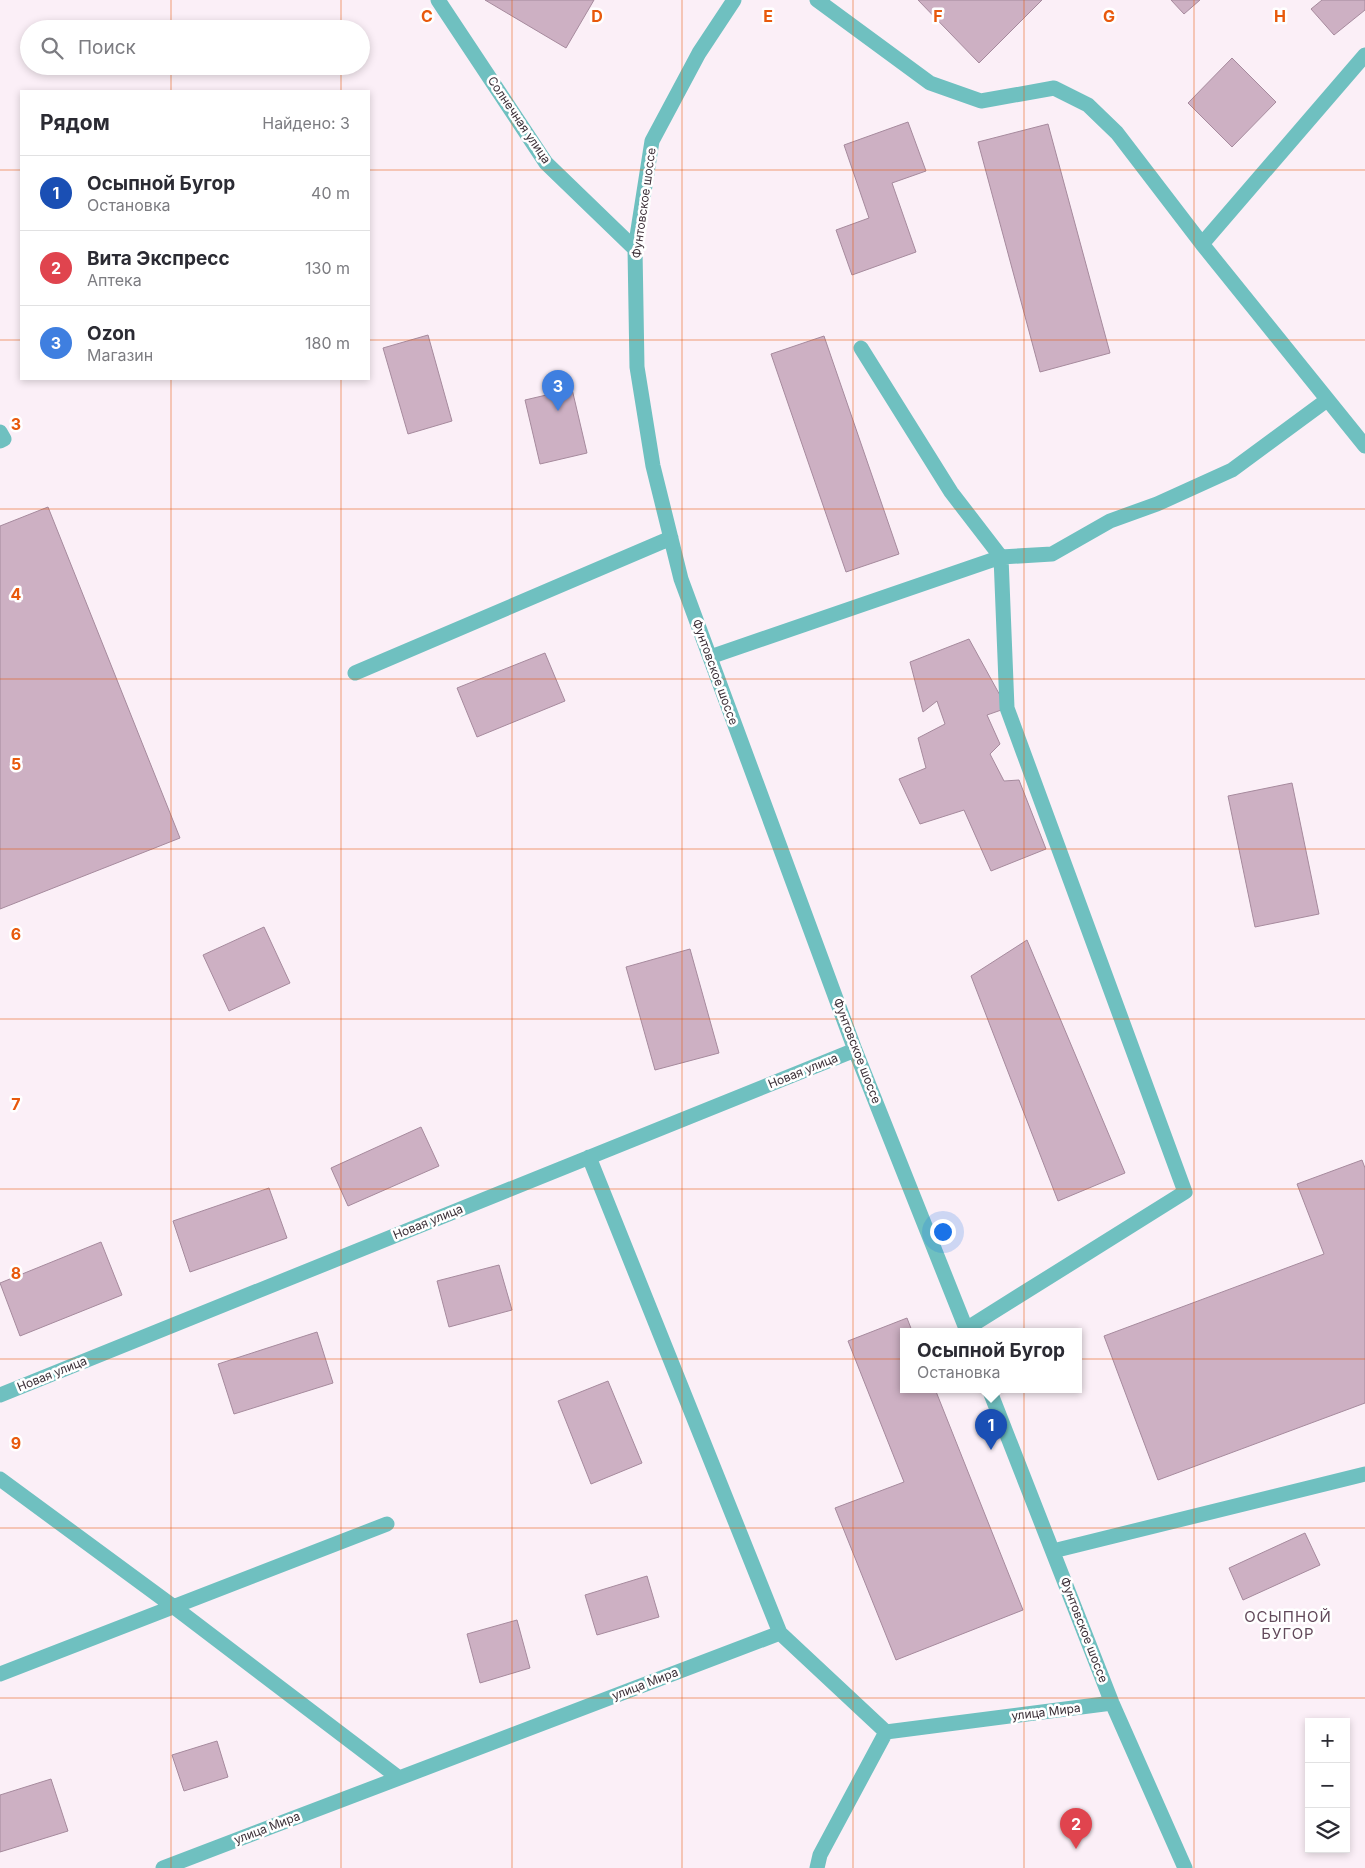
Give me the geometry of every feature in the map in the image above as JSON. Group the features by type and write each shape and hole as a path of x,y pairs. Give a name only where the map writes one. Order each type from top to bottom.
{"street":[{"name":"Солнечная улица","path":"438,0 546,162 635,250"},
{"name":"Фунтовское шоссе","path":"734,0 699,53 652,141 635,250 637,367 653,466 681,578 855,1050 965,1328"},
{"path":"817,0 930,83 981,101 1054,88 1088,105 1118,133 1202,244 1365,446"},
{"path":"1202,244 1365,55"},
{"path":"861,348 950,492 1001,557 1007,708 1185,1192 969,1328"},
{"path":"710,657 1001,557 1052,554 1110,520 1157,504 1232,470 1327,400"},
{"path":"0,432 4,439 0,441"},
{"path":"355,673 671,538"},
{"name":"Новая улица","path":"0,1395 855,1050"},
{"path":"589,1157 780,1633 886,1732 820,1855 817,1868"},
{"name":"Фунтовское шоссе","path":"991,1393 1112,1703 1185,1868"},
{"path":"1053,1551 1365,1474"},
{"path":"0,1478 399,1778"},
{"path":"0,1674 387,1524"},
{"name":"улица Мира","path":"163,1868 780,1633"},
{"name":"улица Мира","path":"886,1732 1112,1703"}],"building":[{"path":"485,0 594,0 566,48"},
{"path":"918,0 1042,0 979,63"},
{"path":"1171,0 1200,0 1184,14"},
{"path":"1322,0 1365,0 1365,10 1334,35 1311,9"},
{"path":"1232,58 1276,102 1232,147 1188,103"},
{"path":"908,122 926,171 892,183 916,252 852,275 836,230 869,218 844,145"},
{"path":"1048,124 1110,353 1040,372 978,142"},
{"path":"428,335 452,421 408,434 383,348"},
{"path":"824,336 899,554 846,572 771,354"},
{"path":"572,389 587,453 540,464 525,400"},
{"path":"48,507 180,838 0,909 0,526"},
{"path":"969,639 1007,708 987,715 1000,744 990,754 1004,781 1019,780 1046,849 991,871 964,810 920,824 899,779 926,768 918,738 945,724 937,701 923,712 910,662"},
{"path":"545,653 565,701 477,737 457,688"},
{"path":"1292,783 1319,914 1255,927 1228,796"},
{"path":"264,927 290,983 229,1011 203,955"},
{"path":"1027,940 1125,1173 1058,1201 971,976"},
{"path":"690,949 719,1053 655,1070 626,967"},
{"path":"421,1127 439,1166 348,1206 331,1168"},
{"path":"1362,1160 1365,1168 1365,1403 1158,1480 1104,1336 1324,1254 1297,1184"},
{"path":"269,1188 287,1238 190,1272 173,1221"},
{"path":"101,1242 122,1295 20,1336 0,1283"},
{"path":"499,1265 512,1310 449,1327 437,1281"},
{"path":"907,1318 911,1328 900,1328 900,1393 937,1393 1023,1610 896,1660 835,1508 904,1482 848,1341"},
{"path":"317,1332 333,1383 234,1414 218,1364"},
{"path":"608,1381 642,1463 591,1484 558,1401"},
{"path":"1305,1533 1320,1565 1243,1600 1229,1568"},
{"path":"647,1576 659,1617 597,1635 585,1595"},
{"path":"517,1620 530,1668 480,1683 467,1634"},
{"path":"217,1741 228,1777 184,1791 172,1755"},
{"path":"51,1779 68,1831 0,1852 0,1795"}],"place":[{"name":"Ozon","path":"558,411"},
{"name":"Осыпной Бугор","path":"991,1450"},
{"name":"Вита Экспресс","path":"1076,1849"}],"district":[{"name":"ОСЫПНОЙ БУГОР","path":"1288,1626"}]}
